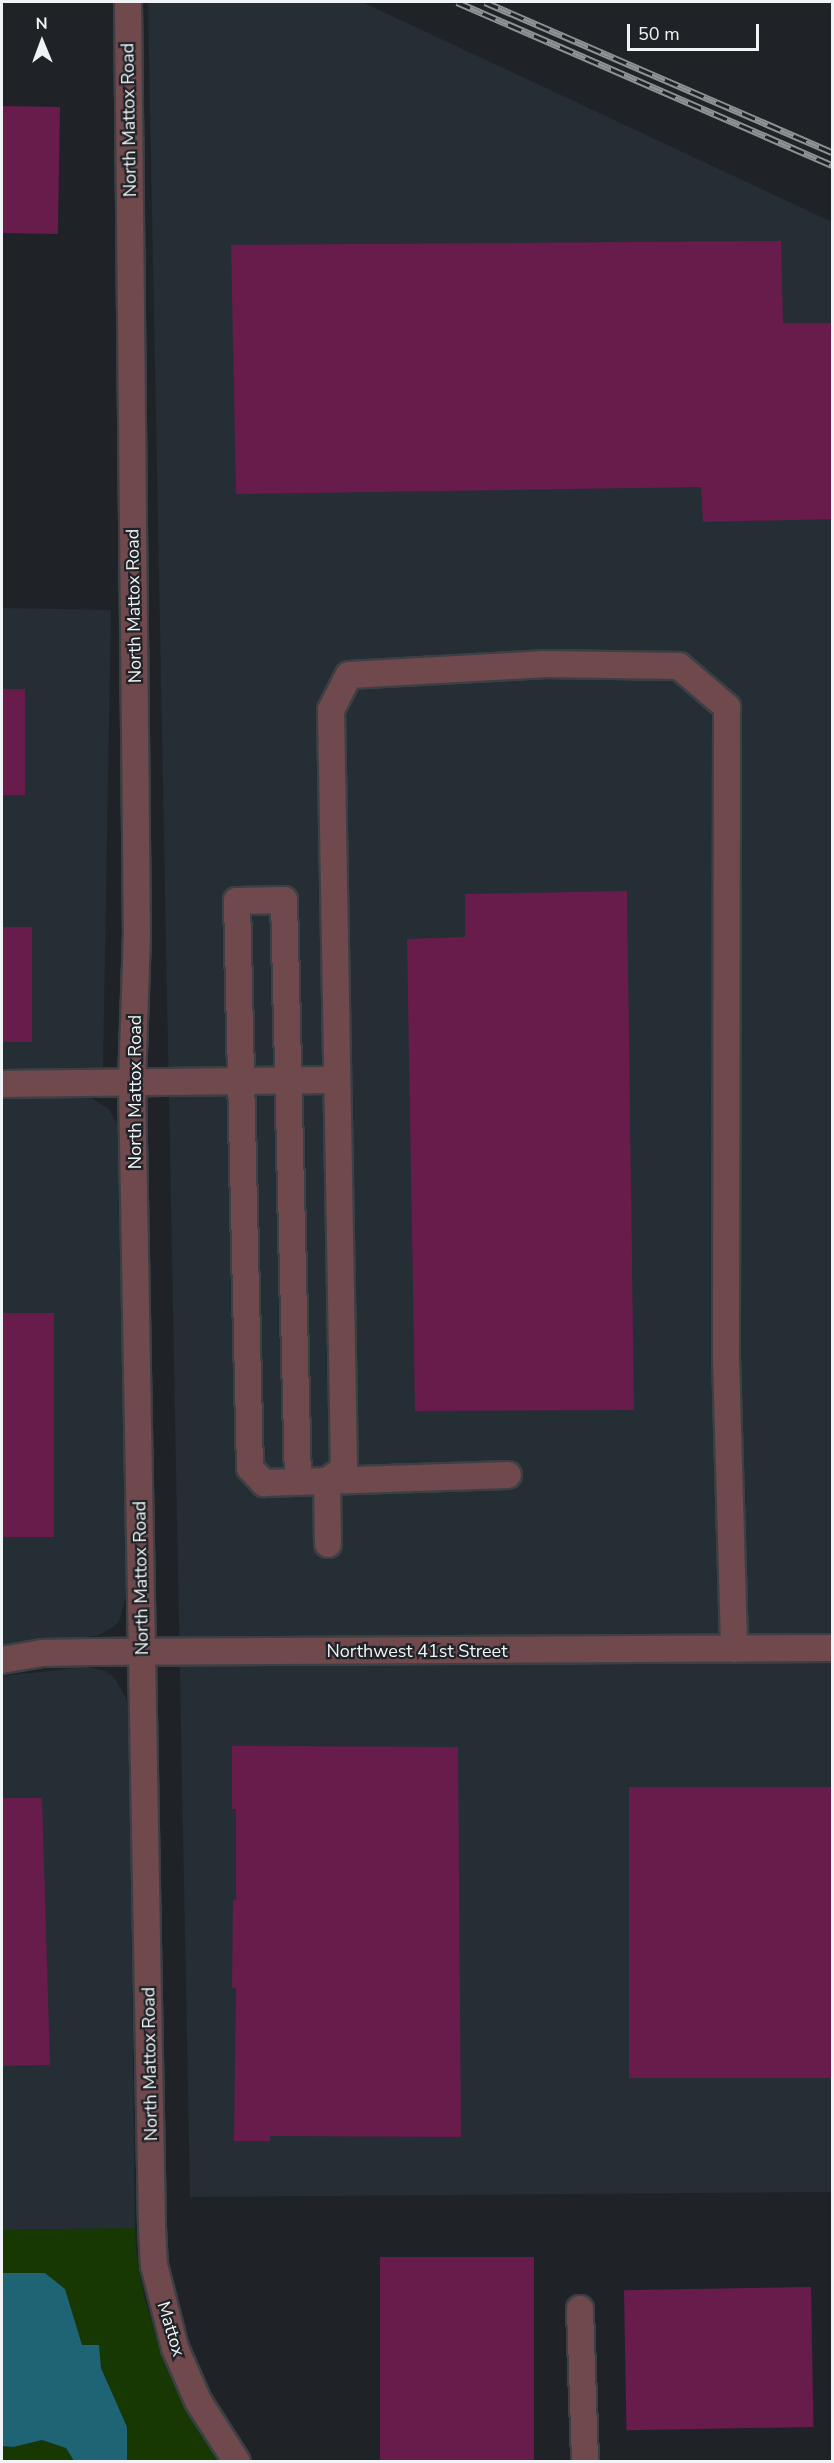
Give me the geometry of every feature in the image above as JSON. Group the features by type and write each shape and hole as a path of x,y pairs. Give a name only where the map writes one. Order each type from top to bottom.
{"street":[{"name":"North Mattox Road","path":"128,2 137,933 132,1082 152,2183"},
{"path":"327,1481 344,1469 331,710 349,675 543,664 679,666 727,707 726,1358 734,1649"},
{"path":"298,1481 284,900 237,901 249,1468 264,1483 508,1475"},
{"path":"2,1084 337,1080"},
{"path":"327,1481 328,1544"},
{"name":"Northwest 41st Street","path":"2,1660 42,1653 832,1648"},
{"name":"Mattox","path":"152,2183 154,2265 175,2348 198,2401 237,2462"},
{"path":"580,2309 585,2462"}],"shaded area":[{"path":"148,2 362,2 832,222 832,2192 190,2197"},
{"path":"2,608 111,610 103,1070 2,1068"},
{"path":"77,1096 91,1098 109,1109 118,1126 122,1147 126,1598 119,1621 97,1636 2,1646 2,1097"},
{"path":"87,1667 105,1671 114,1677 126,1698 129,1711 135,2228 2,2230 2,1676"}],"green space":[{"path":"135,2228 136,2251 144,2297 166,2367 187,2412 219,2461 127,2461 127,2427 101,2368 99,2345 82,2345 65,2289 45,2273 2,2273 2,2230"},
{"path":"41,2440 66,2448 74,2461 2,2461 2,2446 13,2447"}],"water":[{"path":"2,2273 45,2273 65,2289 82,2345 99,2345 101,2368 127,2427 127,2461 74,2461 66,2448 42,2440 13,2447 2,2446"}],"building":[{"path":"2,106 60,107 58,234 2,233"},
{"path":"781,241 783,323 832,323 832,519 703,522 701,487 236,494 231,245"},
{"path":"2,689 25,689 25,795 2,795"},
{"path":"627,891 634,1410 415,1411 407,939 465,937 465,894"},
{"path":"2,927 32,927 32,1042 2,1042"},
{"path":"2,1313 54,1313 54,1537 2,1537"},
{"path":"232,1746 458,1747 461,2137 270,2136 270,2141 234,2141 236,1988 232,1988 233,1900 236,1900 236,1809 232,1809"},
{"path":"629,1787 832,1787 832,2078 629,2078"},
{"path":"2,1798 42,1798 50,2065 2,2066"},
{"path":"380,2257 534,2257 534,2462 380,2462"},
{"path":"811,2287 813,2427 626,2430 624,2290"}],"railway":[{"path":"457,2 832,165"},
{"path":"485,2 832,152"}]}
